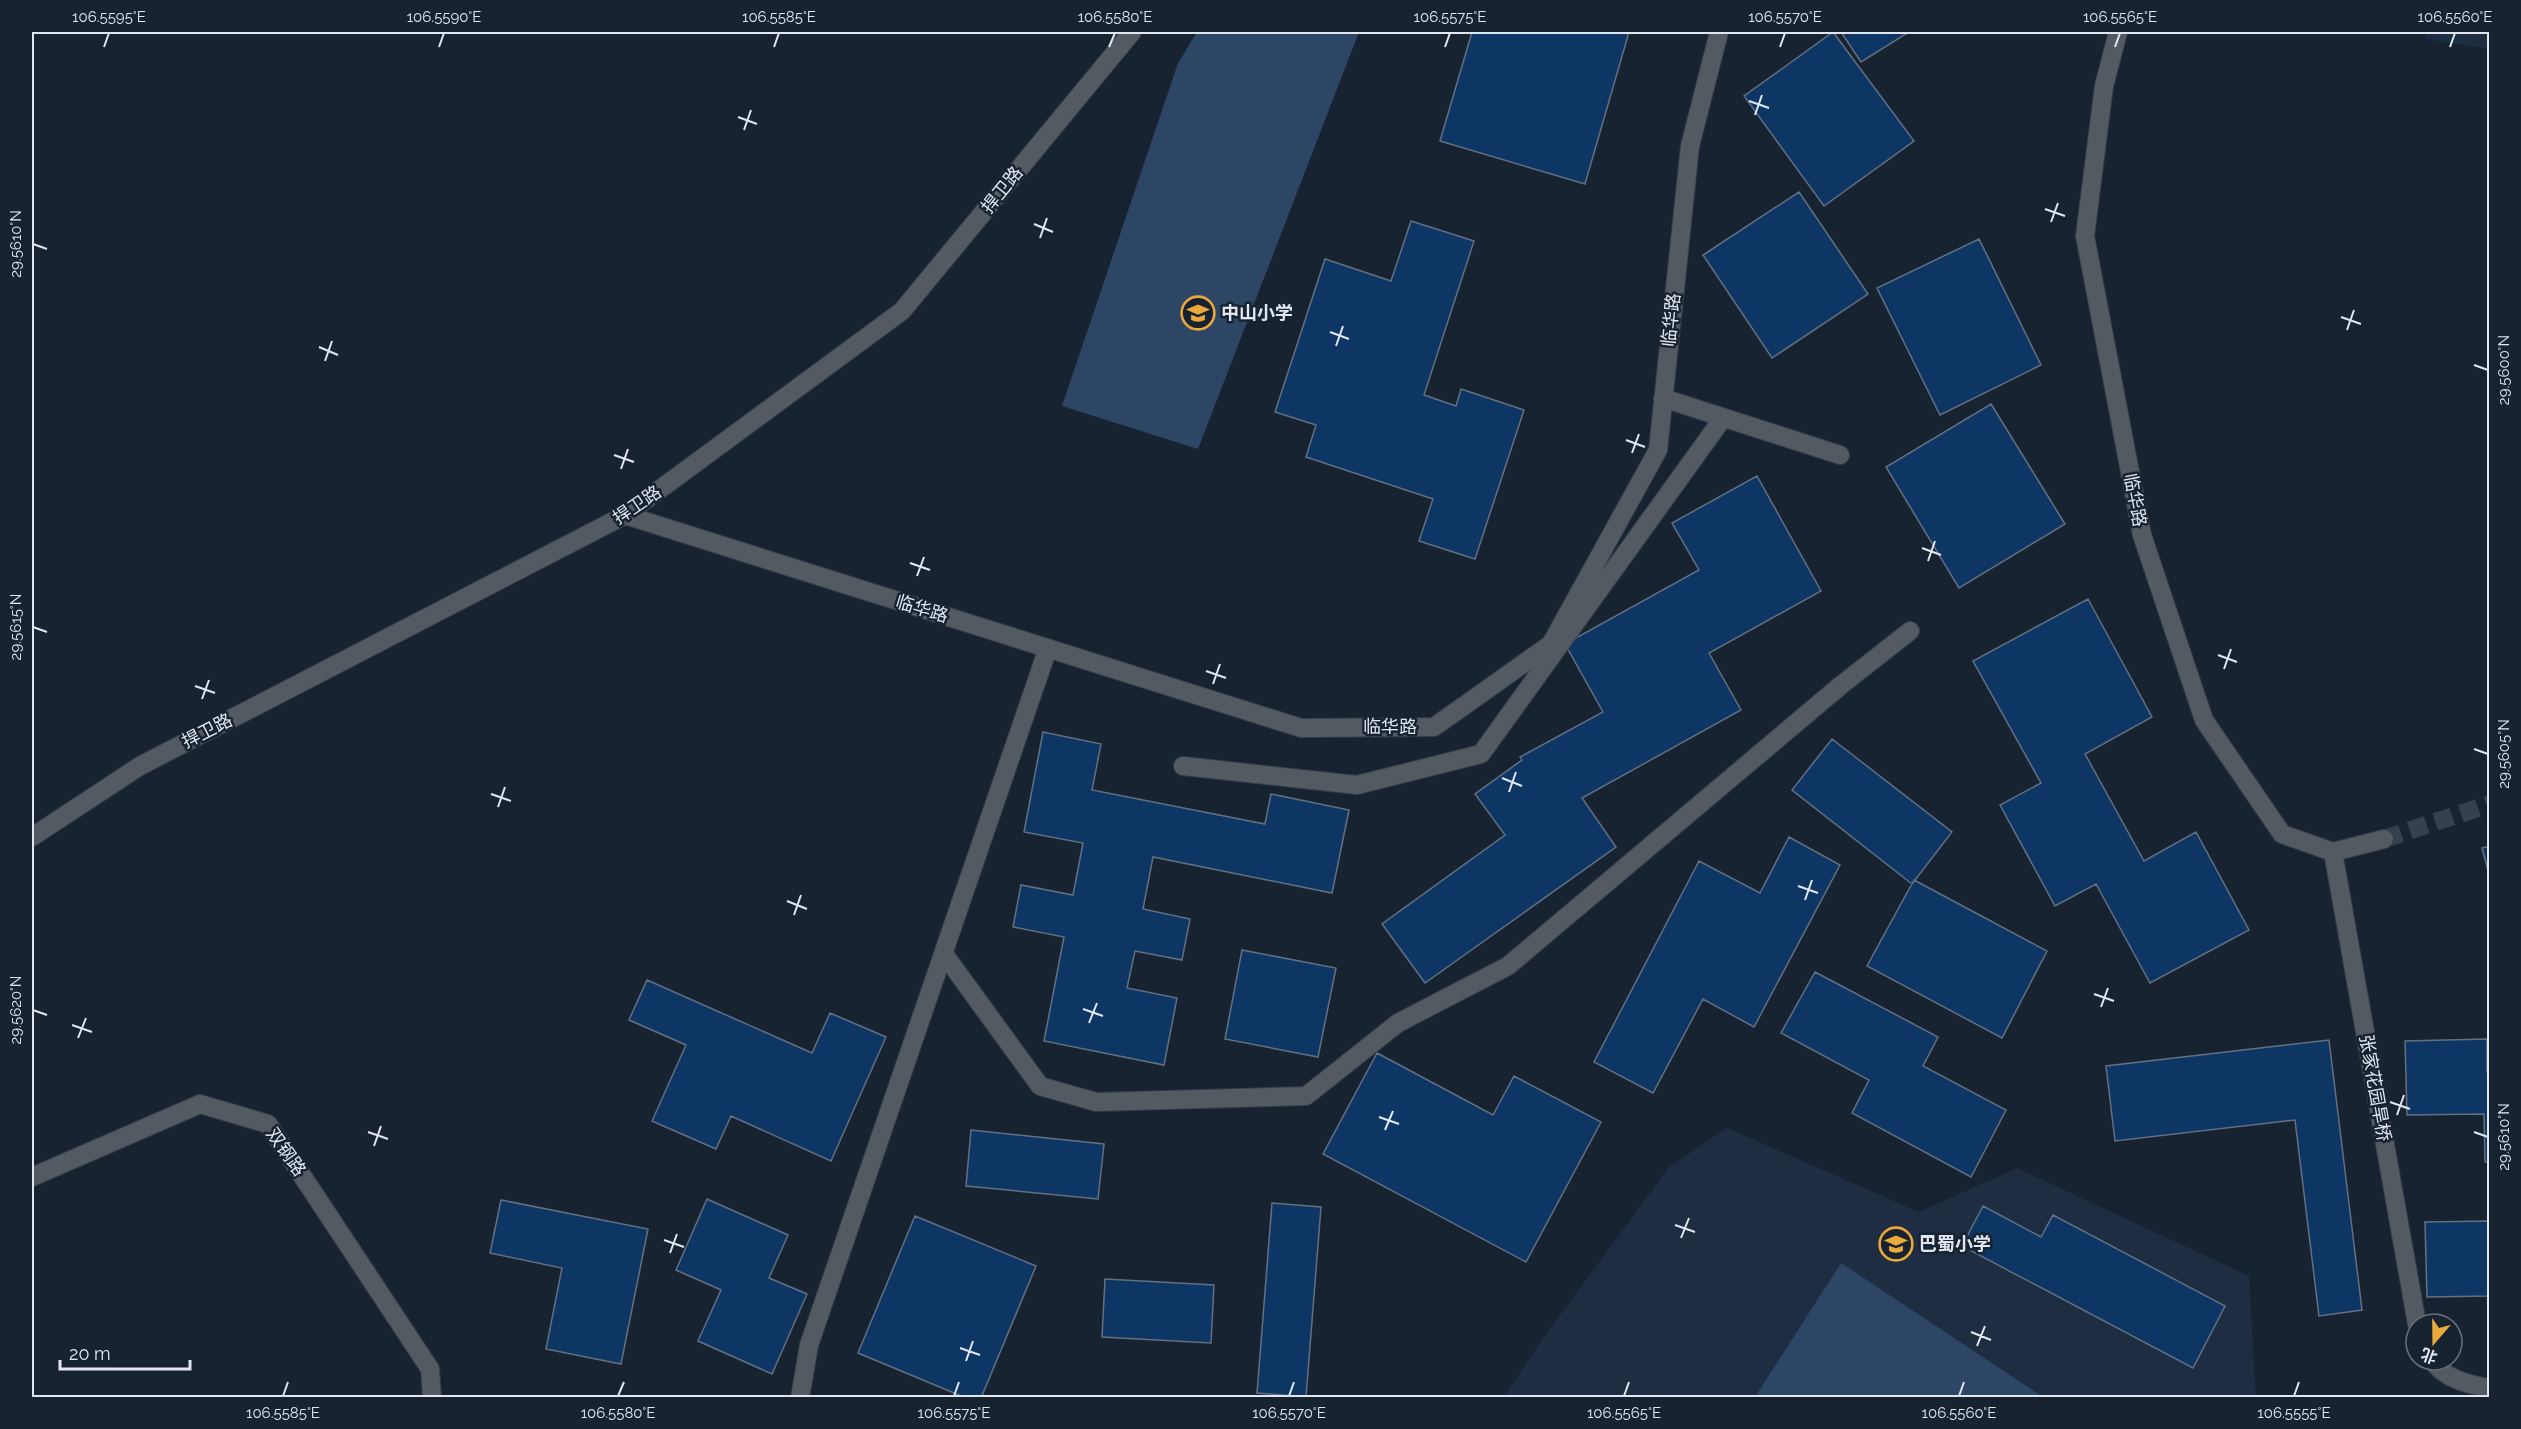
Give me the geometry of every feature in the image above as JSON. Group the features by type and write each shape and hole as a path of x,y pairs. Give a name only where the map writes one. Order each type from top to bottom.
{"street":[{"name":"捍卫路","path":"32,837 140,766 625,515 902,311 1132,32"},
{"name":"临华路","path":"625,515 1301,728 1434,727 1551,644 1658,450 1690,146 1719,32"},
{"name":"临华路","path":"2118,32 2104,86 2085,236 2141,529 2204,720 2282,834 2333,852"},
{"path":"1663,398 1840,455"},
{"path":"1183,766 1358,785 1481,754 1723,418"},
{"path":"944,954 1040,1086 1095,1102 1306,1096 1398,1023 1508,966 1822,701 1911,631"},
{"path":"800,1398 809,1345 1048,648"},
{"path":"2333,852 2384,839"},
{"name":"张家花园旱桥","path":"2333,852 2414,1312"},
{"name":"双钢路","path":"32,1177 200,1104 268,1124 430,1370 432,1398"},
{"path":"2445,1372 2465,1384 2490,1388"}],"shaded area":[{"path":"1197,32 1359,32 1198,449 1062,406 1178,63"},
{"path":"2425,32 2489,32 2489,49 2425,39"},
{"name":"巴蜀小学","path":"1727,1128 1919,1212 2017,1168 2249,1276 2256,1397 1503,1398 1541,1341 1669,1167"},
{"path":"1841,1263 2043,1397 1755,1397"}],"building":[{"path":"1472,32 1629,32 1585,184 1440,141"},
{"path":"1833,32 1914,141 1824,206 1744,96"},
{"path":"1841,32 1909,32 1861,62"},
{"path":"1799,192 1868,294 1772,358 1703,255"},
{"path":"1411,221 1474,241 1424,395 1456,406 1461,389 1524,410 1475,559 1419,541 1433,499 1306,457 1316,425 1275,412 1325,259 1391,281"},
{"path":"1979,239 2041,365 1940,415 1877,288"},
{"path":"1991,404 2065,524 1959,588 1886,467"},
{"path":"1757,476 1821,591 1709,653 1741,710 1582,798 1616,847 1425,983 1382,924 1505,835 1475,794 1522,760 1520,757 1603,712 1565,644 1699,570 1672,523"},
{"path":"2088,599 2152,717 2085,754 2144,861 2196,832 2249,930 2150,983 2096,884 2055,906 2000,805 2041,783 1973,661"},
{"path":"1043,732 1101,744 1092,790 1265,824 1271,794 1349,810 1332,893 1153,857 1143,909 1190,919 1182,960 1135,951 1127,988 1177,998 1164,1065 1044,1041 1064,937 1013,927 1021,885 1073,895 1083,843 1024,832"},
{"path":"1832,739 1952,832 1912,884 1792,790"},
{"path":"1789,837 1840,865 1754,1027 1703,999 1653,1093 1594,1062 1699,861 1760,893"},
{"path":"2490,846 2490,878 2482,848"},
{"path":"1914,880 2047,951 2002,1038 1867,966"},
{"path":"1242,950 1336,968 1318,1057 1225,1039"},
{"path":"1815,972 1938,1037 1923,1066 2006,1110 1971,1177 1852,1113 1869,1080 1781,1033"},
{"path":"647,980 812,1053 830,1013 886,1037 831,1161 731,1116 716,1149 652,1121 686,1045 629,1020"},
{"path":"2487,1039 2487,1072 2490,1072 2490,1162 2485,1162 2484,1114 2407,1115 2405,1041"},
{"path":"2329,1040 2362,1310 2319,1316 2295,1120 2115,1141 2106,1066"},
{"path":"1377,1053 1493,1115 1514,1076 1601,1122 1526,1262 1323,1154"},
{"path":"971,1130 1104,1144 1098,1199 966,1186"},
{"path":"707,1199 788,1235 769,1278 807,1294 772,1374 698,1341 721,1290 676,1270"},
{"path":"501,1200 648,1229 621,1364 546,1349 562,1268 490,1253"},
{"path":"1272,1203 1321,1207 1306,1397 1257,1393"},
{"path":"1983,1206 2041,1237 2053,1215 2225,1306 2193,1368 1962,1246"},
{"path":"915,1216 1036,1266 981,1398 966,1398 858,1353"},
{"path":"2490,1221 2490,1296 2427,1297 2425,1222"},
{"path":"1105,1279 1214,1285 1211,1343 1102,1337"}],"tunnel":[{"path":"2384,839 2490,804"}],"place":[{"name":"中山小学","path":"1198,313"},
{"name":"巴蜀小学","path":"1896,1244"}]}
